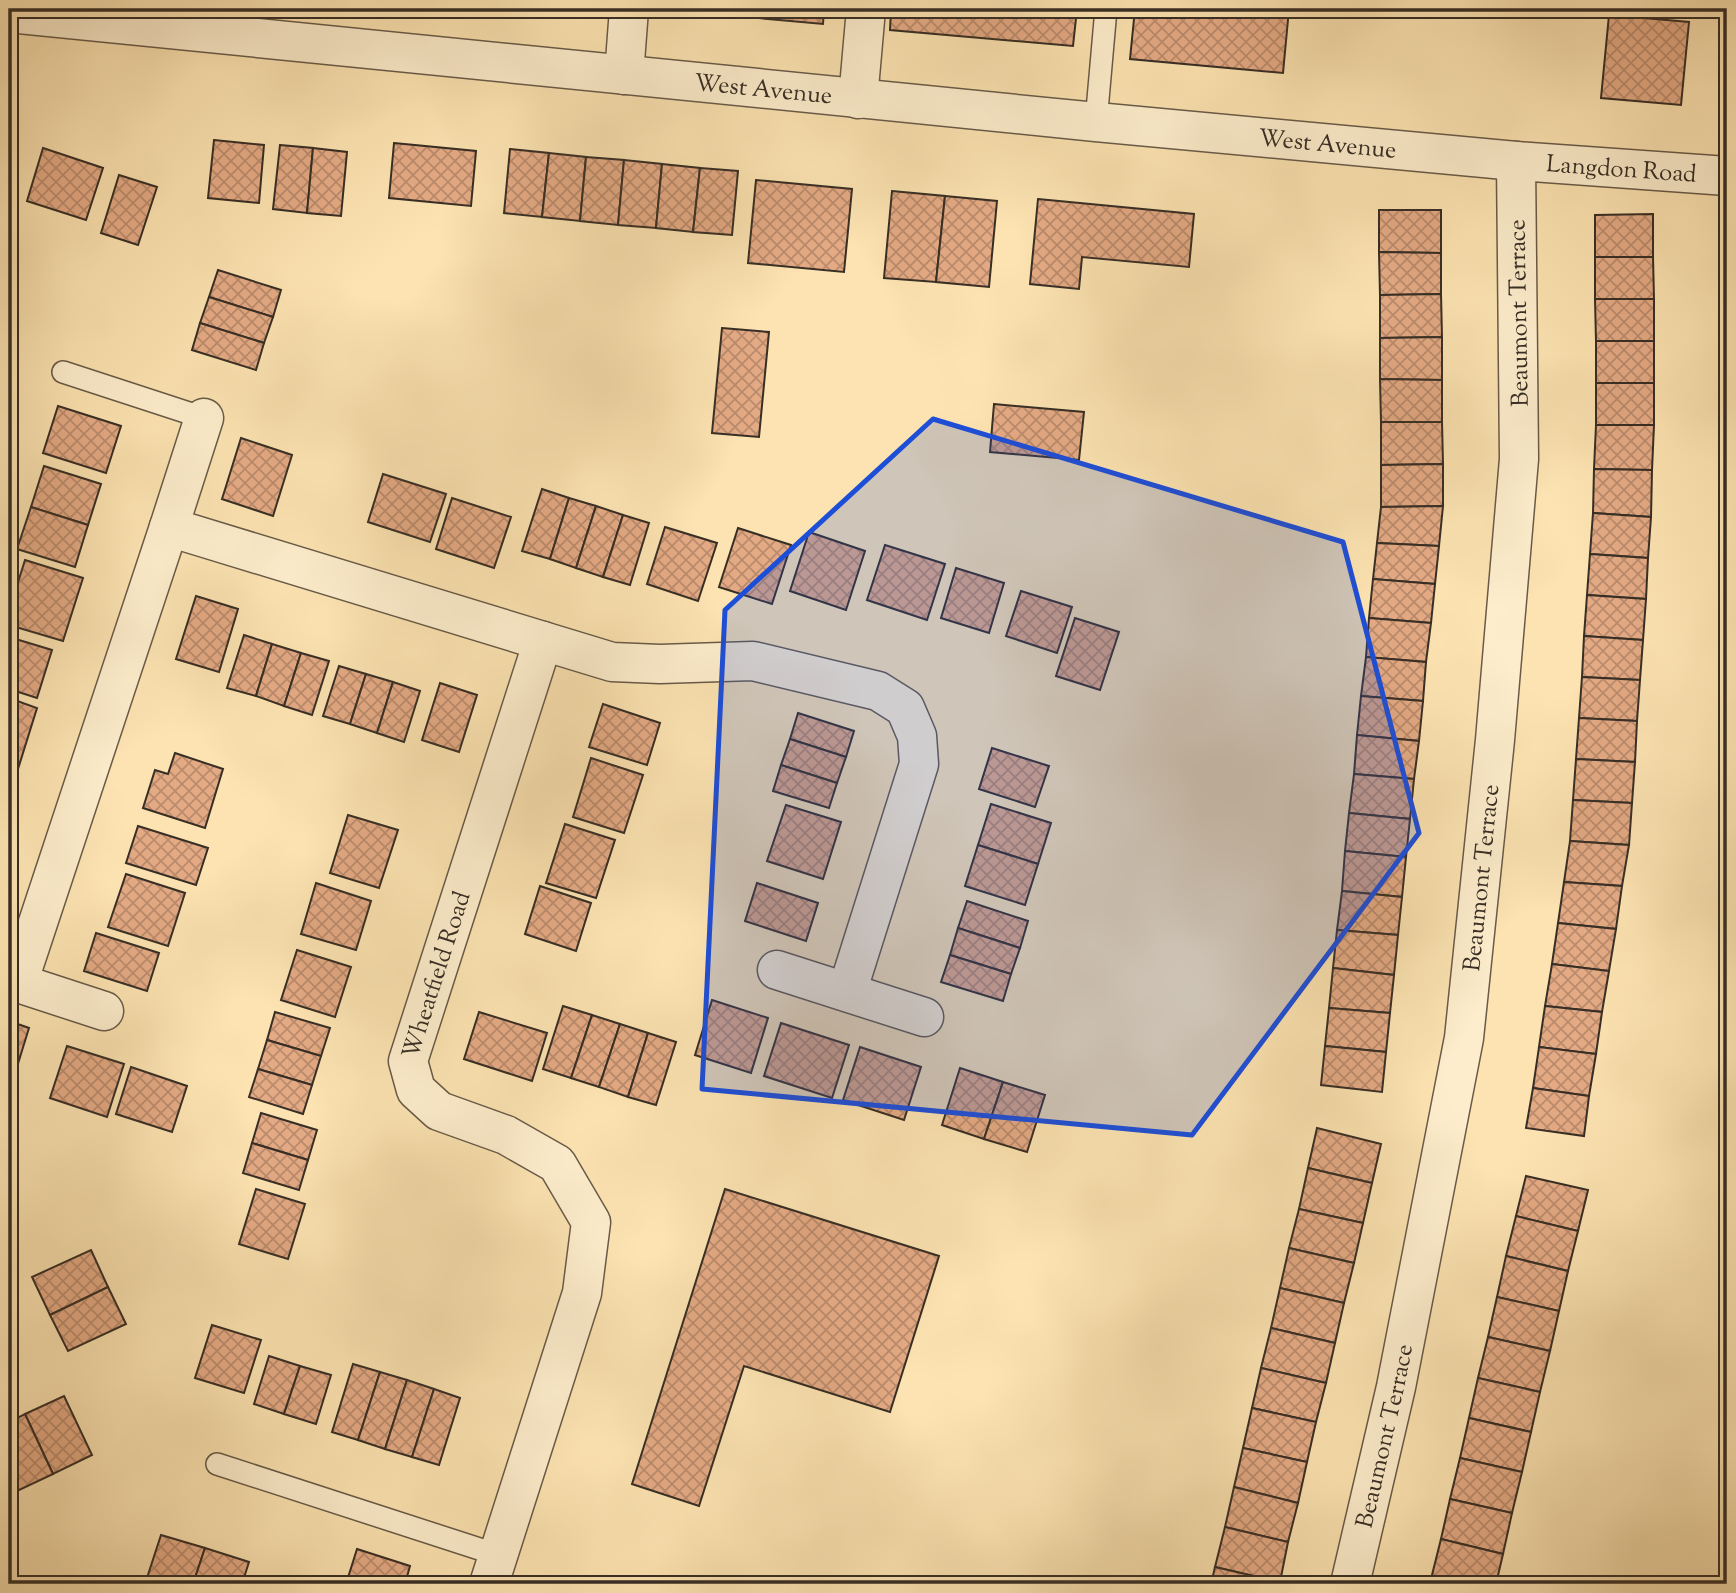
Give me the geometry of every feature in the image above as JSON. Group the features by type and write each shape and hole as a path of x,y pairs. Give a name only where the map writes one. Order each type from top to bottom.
{"street":[{"path":"624,75 629,9"},
{"path":"858,99 866,9"},
{"name":"West Avenue","path":"9,13 858,99 1517,161"},
{"name":"Langdon Road","path":"1517,161 1727,176"},
{"name":"Beaumont Terrace","path":"1350,1584 1396,1387 1464,1038 1495,740 1520,459 1517,161"},
{"path":"104,1011 14,982 204,418"},
{"path":"169,527 612,662 660,664 753,661 878,691 905,708 917,736 919,764 847,992"},
{"name":"Wheatfield Road","path":"494,1570 582,1293 591,1222 557,1164 506,1136 439,1111 416,1090 408,1061 543,641"},
{"path":"777,970 924,1017"}],"lane":[{"path":"1096,122 1105,9"},
{"path":"63,372 204,418"},
{"path":"217,1464 494,1570"}],"highlighted area":[{"path":"933,419 1343,542 1419,833 1192,1135 702,1089 725,610"}],"building":[{"path":"659,9 824,9 823,24"},
{"path":"891,9 1077,9 1073,46 890,30"},
{"path":"1135,9 1289,9 1283,73 1130,59"},
{"path":"1609,15 1689,22 1681,105 1601,98"},
{"path":"9,110 14,111 9,131"},
{"path":"214,140 264,145 259,203 208,198"},
{"path":"394,143 476,151 471,206 389,198"},
{"path":"280,145 313,148 307,213 273,209"},
{"path":"43,148 103,168 86,220 27,201"},
{"path":"313,148 347,152 341,216 307,213"},
{"path":"510,149 549,153 542,217 504,213"},
{"path":"549,153 586,157 580,221 542,217"},
{"path":"586,157 624,160 618,225 580,221"},
{"path":"624,160 662,164 656,228 618,225"},
{"path":"662,164 700,168 693,232 656,228"},
{"path":"700,168 738,171 732,235 693,232"},
{"path":"119,175 157,187 138,245 101,233"},
{"path":"756,180 852,189 844,272 748,263"},
{"path":"892,191 945,196 936,282 884,278"},
{"path":"945,196 997,201 989,287 936,282"},
{"path":"1038,199 1194,214 1189,267 1082,257 1079,289 1030,284"},
{"path":"1379,210 1441,210 1441,253 1379,252"},
{"path":"1653,214 1653,257 1595,257 1595,215"},
{"path":"1379,252 1441,253 1441,294 1380,295"},
{"path":"1595,257 1653,257 1654,299 1595,299"},
{"path":"218,270 281,290 273,317 209,297"},
{"path":"1441,294 1442,337 1380,338 1380,295"},
{"path":"209,297 273,317 264,343 200,323"},
{"path":"1595,299 1654,299 1654,341 1596,341"},
{"path":"200,323 264,343 256,370 192,350"},
{"path":"722,328 769,332 759,437 712,433"},
{"path":"1442,337 1442,380 1380,379 1380,338"},
{"path":"1596,341 1654,341 1654,383 1596,383"},
{"path":"1380,379 1442,380 1442,422 1381,422"},
{"path":"1596,383 1654,383 1654,425 1596,425"},
{"path":"994,404 1084,412 1079,460 990,452"},
{"path":"58,406 121,426 106,473 43,453"},
{"path":"1381,422 1442,422 1443,464 1381,465"},
{"path":"1596,425 1654,425 1652,470 1594,469"},
{"path":"241,438 292,455 273,516 222,499"},
{"path":"1443,464 1443,506 1381,507 1381,465"},
{"path":"44,466 101,484 88,525 31,507"},
{"path":"1594,469 1652,470 1651,517 1593,513"},
{"path":"383,474 446,494 430,542 368,522"},
{"path":"542,489 569,498 550,559 522,551"},
{"path":"452,498 511,517 494,568 436,549"},
{"path":"569,498 596,506 576,568 550,559"},
{"path":"596,506 623,515 603,577 576,568"},
{"path":"1443,506 1439,546 1377,543 1381,507"},
{"path":"31,507 88,525 75,567 17,549"},
{"path":"1593,513 1651,517 1648,558 1590,554"},
{"path":"623,515 649,523 630,585 603,577"},
{"path":"665,527 717,543 698,601 647,584"},
{"path":"738,528 791,545 772,604 719,587"},
{"path":"809,532 865,551 846,610 790,591"},
{"path":"1377,543 1439,546 1435,584 1373,579"},
{"path":"885,545 945,564 927,620 867,600"},
{"path":"1590,554 1648,558 1646,599 1587,595"},
{"path":"25,560 83,578 63,641 9,625 9,611"},
{"path":"956,568 1004,583 989,633 941,618"},
{"path":"1373,579 1435,584 1431,623 1369,618"},
{"path":"1021,591 1072,607 1057,653 1006,636"},
{"path":"1587,595 1646,599 1643,640 1584,636"},
{"path":"196,596 238,609 219,672 176,659"},
{"path":"1075,618 1119,632 1100,690 1056,676"},
{"path":"1369,618 1431,623 1426,662 1366,657"},
{"path":"244,635 272,644 256,696 227,688"},
{"path":"1584,636 1643,640 1640,680 1582,677"},
{"path":"9,637 52,650 37,698 9,689"},
{"path":"272,644 301,653 284,706 256,696"},
{"path":"301,653 329,661 312,715 284,706"},
{"path":"1366,657 1426,662 1423,701 1361,696"},
{"path":"339,666 366,674 350,724 323,716"},
{"path":"366,674 393,682 377,733 350,724"},
{"path":"1582,677 1640,680 1637,721 1579,718"},
{"path":"393,682 420,691 404,742 377,733"},
{"path":"440,683 477,695 459,752 422,740"},
{"path":"1361,696 1423,701 1419,741 1357,735"},
{"path":"9,698 37,708 18,769 9,766"},
{"path":"603,704 660,723 647,765 589,747"},
{"path":"798,713 854,731 846,757 790,739"},
{"path":"1579,718 1637,721 1635,762 1576,759"},
{"path":"1357,735 1419,741 1414,779 1354,774"},
{"path":"790,739 846,757 837,783 781,765"},
{"path":"992,748 1049,766 1035,807 979,789"},
{"path":"175,753 223,769 205,828 143,808 155,770 168,774"},
{"path":"591,758 643,775 624,833 573,817"},
{"path":"1576,759 1635,762 1632,803 1573,800"},
{"path":"781,765 837,783 829,808 773,791"},
{"path":"1354,774 1414,779 1410,819 1349,813"},
{"path":"1573,800 1632,803 1629,845 1570,841"},
{"path":"991,804 1051,823 1038,864 978,845"},
{"path":"786,805 841,822 823,879 767,861"},
{"path":"1349,813 1410,819 1406,857 1345,851"},
{"path":"348,815 398,830 379,888 330,873"},
{"path":"565,824 615,840 596,898 546,883"},
{"path":"138,826 208,848 196,885 126,863"},
{"path":"1570,841 1629,845 1622,886 1564,882"},
{"path":"978,845 1038,864 1025,905 965,886"},
{"path":"1345,851 1406,857 1402,897 1342,891"},
{"path":"126,874 185,893 168,946 108,927"},
{"path":"1564,882 1622,886 1616,929 1558,923"},
{"path":"316,883 371,901 356,950 301,934"},
{"path":"757,883 818,903 806,941 745,921"},
{"path":"540,886 591,903 576,951 525,934"},
{"path":"1342,891 1402,897 1398,935 1337,930"},
{"path":"967,901 1028,921 1020,948 958,928"},
{"path":"1558,923 1616,929 1609,971 1552,964"},
{"path":"958,928 1020,948 1011,974 950,955"},
{"path":"1337,930 1398,935 1394,975 1333,968"},
{"path":"96,933 159,953 147,991 84,971"},
{"path":"297,950 351,967 335,1017 281,1000"},
{"path":"950,955 1011,974 1003,1001 941,982"},
{"path":"1552,964 1609,971 1602,1012 1545,1006"},
{"path":"1333,968 1394,975 1390,1013 1329,1008"},
{"path":"712,1000 768,1018 751,1073 695,1055"},
{"path":"563,1006 592,1015 571,1078 543,1069"},
{"path":"1545,1006 1602,1012 1596,1054 1539,1047"},
{"path":"1329,1008 1390,1013 1386,1052 1325,1046"},
{"path":"275,1012 330,1028 321,1056 267,1040"},
{"path":"479,1012 547,1033 532,1081 464,1059"},
{"path":"592,1015 620,1024 599,1087 571,1078"},
{"path":"9,1021 29,1028 9,1093"},
{"path":"781,1023 849,1045 832,1098 764,1076"},
{"path":"620,1024 648,1033 628,1097 599,1087"},
{"path":"648,1033 676,1042 656,1105 628,1097"},
{"path":"267,1040 321,1056 312,1085 258,1069"},
{"path":"67,1046 124,1064 107,1117 50,1098"},
{"path":"1325,1046 1386,1052 1382,1092 1321,1085"},
{"path":"860,1047 921,1067 904,1120 843,1100"},
{"path":"1539,1047 1596,1054 1589,1096 1533,1088"},
{"path":"131,1067 187,1086 172,1132 116,1114"},
{"path":"960,1068 1003,1082 984,1139 942,1125"},
{"path":"258,1069 312,1085 303,1114 249,1097"},
{"path":"1003,1082 1045,1095 1027,1152 984,1139"},
{"path":"1533,1088 1589,1096 1584,1136 1526,1128"},
{"path":"261,1113 317,1130 308,1160 252,1143"},
{"path":"1317,1128 1381,1144 1372,1183 1308,1168"},
{"path":"252,1143 308,1160 299,1190 243,1173"},
{"path":"1308,1168 1372,1183 1363,1223 1299,1209"},
{"path":"1526,1176 1588,1190 1578,1231 1516,1216"},
{"path":"256,1189 305,1204 288,1259 239,1244"},
{"path":"725,1189 939,1256 890,1412 744,1366 699,1506 632,1484"},
{"path":"1299,1209 1363,1223 1354,1263 1289,1248"},
{"path":"1516,1216 1578,1231 1568,1271 1506,1256"},
{"path":"1289,1248 1354,1263 1344,1303 1280,1288"},
{"path":"91,1250 108,1287 50,1315 32,1277"},
{"path":"1506,1256 1568,1271 1559,1311 1497,1297"},
{"path":"108,1287 126,1324 68,1351 50,1315"},
{"path":"1280,1288 1344,1303 1335,1343 1271,1328"},
{"path":"1497,1297 1559,1311 1550,1351 1488,1337"},
{"path":"212,1325 261,1340 244,1393 195,1378"},
{"path":"1271,1328 1335,1343 1326,1383 1261,1368"},
{"path":"1488,1337 1550,1351 1540,1392 1478,1378"},
{"path":"269,1356 300,1366 284,1414 254,1404"},
{"path":"353,1364 380,1372 358,1440 332,1432"},
{"path":"300,1366 331,1375 316,1424 284,1414"},
{"path":"1261,1368 1326,1383 1316,1422 1252,1408"},
{"path":"380,1372 407,1380 385,1449 358,1440"},
{"path":"1478,1378 1540,1392 1531,1432 1469,1418"},
{"path":"407,1380 434,1389 412,1457 385,1449"},
{"path":"434,1389 460,1398 439,1465 412,1457"},
{"path":"64,1396 92,1455 53,1474 25,1414"},
{"path":"1252,1408 1316,1422 1307,1462 1243,1448"},
{"path":"25,1414 53,1474 15,1492 9,1480 9,1422"},
{"path":"1469,1418 1531,1432 1522,1472 1460,1458"},
{"path":"1243,1448 1307,1462 1298,1503 1234,1487"},
{"path":"1460,1458 1522,1472 1512,1513 1450,1499"},
{"path":"1234,1487 1298,1503 1288,1542 1225,1527"},
{"path":"1450,1499 1512,1513 1503,1554 1441,1539"},
{"path":"1225,1527 1288,1542 1280,1582 1215,1567"},
{"path":"161,1535 205,1548 193,1584 145,1584"},
{"path":"1441,1539 1503,1554 1496,1584 1453,1584 1431,1579"},
{"path":"205,1548 249,1562 242,1584 193,1584"},
{"path":"357,1549 410,1566 405,1584 346,1584"},
{"path":"1215,1567 1280,1582 1211,1584"},
{"path":"1431,1579 1453,1584 1430,1584"}]}
